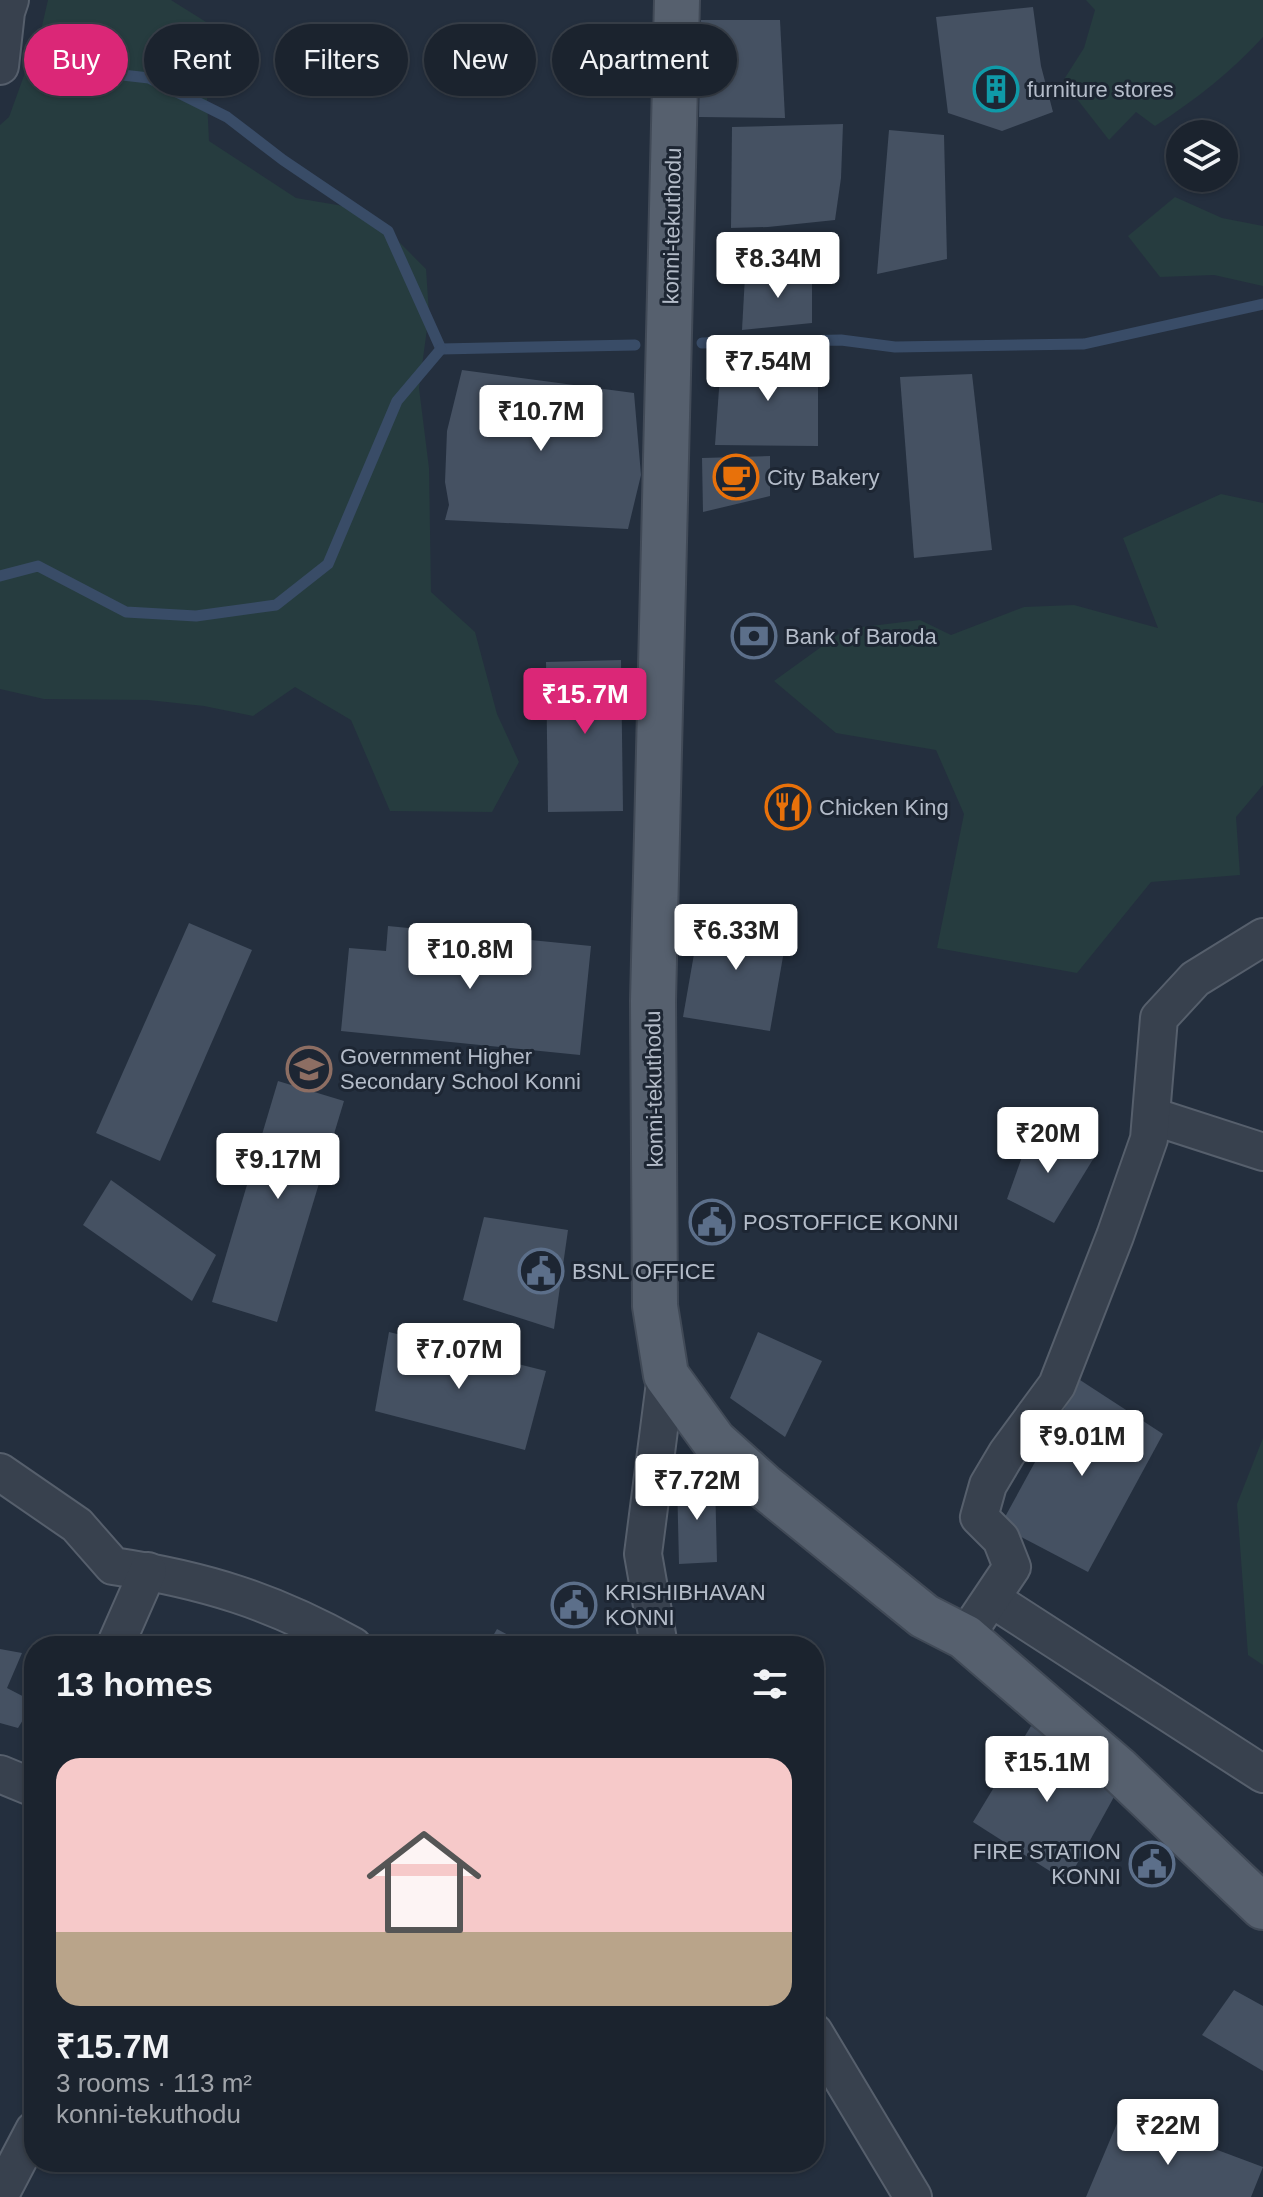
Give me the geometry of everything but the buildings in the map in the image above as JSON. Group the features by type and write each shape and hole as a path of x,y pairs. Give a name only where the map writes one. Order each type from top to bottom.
{"main road":[{"name":"konni-tekuthodu","path":"677,0 653,1001 655,1306 666,1375 714,1441 765,1487 924,1616 965,1637 1118,1769 1263,1907"}],"street":[{"path":"0,66 10,0"},
{"path":"965,1637 1012,1567 1001,1539 979,1517 988,1485 1007,1453 1057,1385 1149,1139 1159,1018 1195,979 1263,937"},
{"path":"1152,1116 1263,1152"},
{"path":"657,1636 643,1554 666,1375"},
{"path":"0,1472 77,1525 113,1566 148,1571 259,1599 333,1636"},
{"path":"119,1636 148,1571"},
{"path":"992,1599 1263,1774"},
{"path":"0,1774 24,1784"},
{"path":"824,2049 913,2197"},
{"path":"0,2195 24,2149"}],"green space":[{"path":"48,0 171,0 209,24 144,24 144,96 207,96 209,141 296,198 367,210 426,269 429,314 419,388 429,468 431,592 475,632 497,714 519,762 492,812 390,811 351,720 295,687 253,716 204,706 148,700 44,699 0,689 0,125 9,117 24,76 24,96 128,96 128,24 42,24"},
{"path":"1086,0 1263,0 1263,37 1225,74 1170,116 1155,126 1136,112 1109,140 1063,81 1084,48 1095,10"},
{"path":"1175,197 1222,218 1263,226 1263,286 1214,275 1160,277 1128,236"},
{"path":"1221,494 1263,503 1263,785 1236,817 1240,875 1151,882 1077,973 937,948 964,814 936,750 836,733 774,681 846,629 920,620 951,635 1024,607 1074,605 1158,628 1123,538"},
{"path":"1263,1438 1263,1665 1248,1655 1237,1504"}],"waterway":[{"path":"128,76 149,78 227,117 283,160 388,231 441,349 635,345"},
{"path":"702,343 841,340 895,347 1084,344 1263,304"},
{"path":"0,576 38,566 126,612 196,616 276,605 328,564 397,401 441,349"}],"place":[{"name":"furniture stores","path":"996,89"},
{"name":"City Bakery","path":"736,477"},
{"name":"Bank of Baroda","path":"754,636"},
{"name":"Chicken King","path":"788,807"},
{"name":"Government Higher Secondary School Konni","path":"309,1069"},
{"name":"POSTOFFICE KONNI","path":"712,1222"},
{"name":"BSNL OFFICE","path":"541,1271"},
{"name":"KRISHIBHAVAN KONNI","path":"574,1605"},
{"name":"FIRE STATION KONNI","path":"1152,1864"}]}
